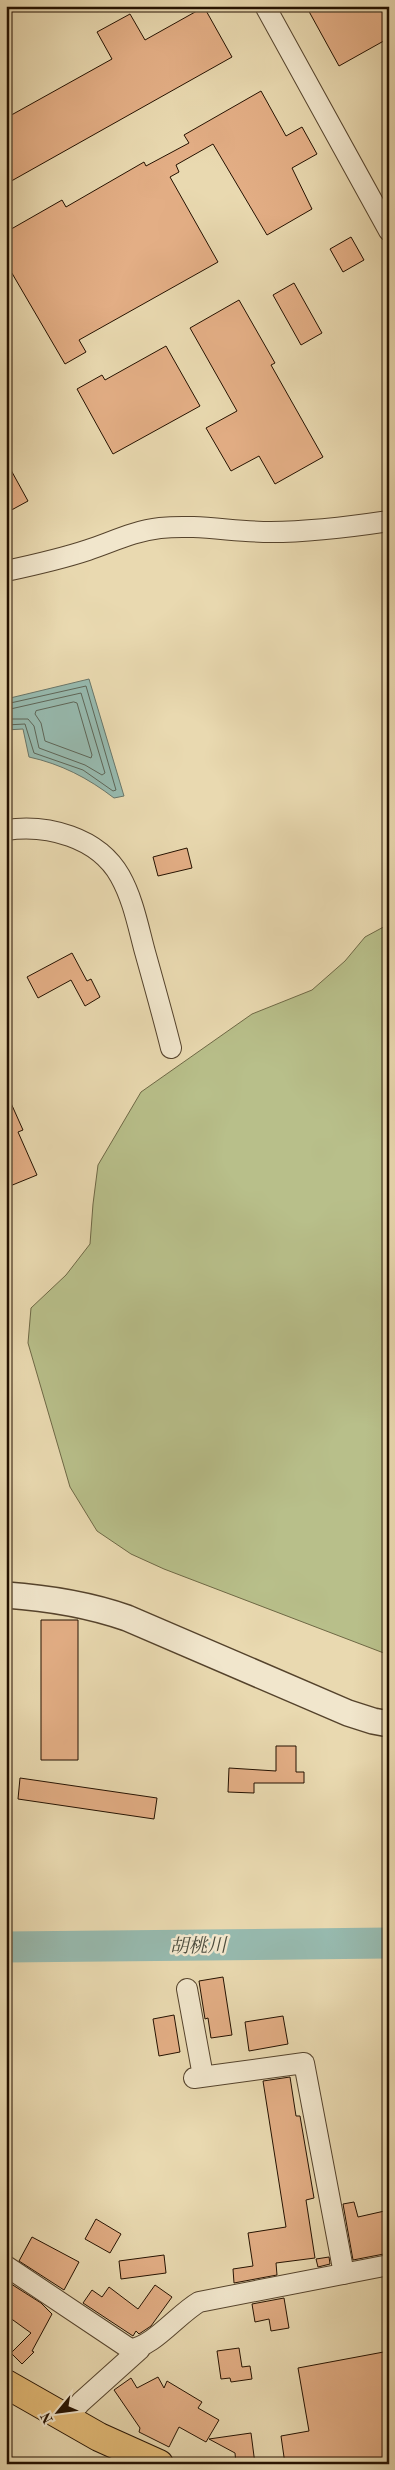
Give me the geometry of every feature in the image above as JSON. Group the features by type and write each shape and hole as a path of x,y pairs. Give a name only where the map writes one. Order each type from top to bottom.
{"main road":[{"path":"6,2384 99,2437 159,2464"}],"street":[{"path":"265,6 389,231"},
{"path":"6,571 50,562 128,534 159,528 181,526 293,532 389,521"},
{"path":"6,830 23,827 45,828 64,833 85,842 111,863 119,874 132,902 172,1048"},
{"path":"6,1595 75,1602 108,1611 348,1713 373,1722 389,1724"},
{"path":"187,1989 199,2077 304,2063 344,2274"},
{"path":"66,2419 81,2402 140,2349 185,2311 199,2302 389,2265"},
{"path":"6,2266 130,2349 140,2349"}],"green space":[{"path":"389,924 389,1655 164,1569 131,1554 97,1531 70,1487 28,1343 31,1308 66,1275 90,1244 98,1165 141,1092 252,1014 312,990 345,961 365,937"}],"water":[{"path":"89,679 124,796 114,798 74,773 29,757 23,729 6,730 6,699"}],"building":[{"path":"306,6 383,6 389,17 389,38 339,66"},
{"path":"204,7 232,57 6,184 6,118 112,59 97,32 130,14 145,40"},
{"path":"261,91 286,136 302,127 317,154 292,168 312,209 267,235 213,144 176,165 179,172 170,177 218,262 79,340 86,352 65,364 6,263 6,232 62,200 66,207 144,162 146,166 189,143 184,135"},
{"path":"351,237 364,260 343,272 330,249"},
{"path":"294,283 322,333 301,345 273,295"},
{"path":"239,300 275,363 271,365 323,457 275,484 259,456 231,471 206,428 237,411 190,328"},
{"path":"166,346 200,406 113,454 77,389 102,375 105,380"},
{"path":"6,461 28,501 6,513"},
{"path":"187,848 192,868 158,876 153,857"},
{"path":"72,953 87,981 91,979 100,997 85,1006 71,980 38,998 27,977"},
{"path":"6,1092 23,1130 18,1132 37,1175 10,1186 6,1177"},
{"path":"41,1620 78,1620 78,1760 41,1760"},
{"path":"276,1746 296,1746 296,1772 304,1772 304,1783 254,1783 254,1793 228,1792 229,1768 276,1771"},
{"path":"20,1778 157,1798 154,1819 18,1799"},
{"path":"223,1977 232,2035 211,2038 208,2018 205,2019 199,1981"},
{"path":"174,2015 180,2052 159,2056 153,2019"},
{"path":"283,2016 288,2044 249,2051 245,2022"},
{"path":"290,2077 296,2116 300,2116 314,2198 306,2200 315,2258 276,2263 277,2275 234,2283 233,2269 253,2266 248,2233 286,2227 263,2081"},
{"path":"354,2202 358,2217 389,2210 389,2253 353,2260 343,2204"},
{"path":"96,2219 121,2234 110,2253 85,2239"},
{"path":"32,2237 79,2262 64,2290 19,2261"},
{"path":"164,2255 166,2273 121,2279 119,2261"},
{"path":"329,2257 330,2264 318,2267 316,2259"},
{"path":"8,2282 41,2303 52,2314 32,2351 34,2352 22,2364 11,2353 31,2333 6,2315"},
{"path":"155,2285 172,2297 151,2326 139,2334 136,2331 133,2336 83,2303 92,2290 102,2297 109,2287 138,2309"},
{"path":"284,2298 289,2328 271,2331 269,2319 255,2322 252,2304"},
{"path":"239,2348 242,2367 250,2366 252,2379 231,2382 230,2378 221,2379 217,2351"},
{"path":"389,2351 389,2464 285,2464 281,2436 309,2431 298,2368"},
{"path":"158,2377 164,2388 167,2381 202,2402 198,2408 219,2420 206,2442 179,2427 169,2447 139,2432 140,2428 114,2390 131,2378 137,2388"},
{"path":"251,2433 255,2464 236,2464 235,2453 209,2439"}],"waterway":[{"name":"胡桃川","path":"6,1947 389,1943"}]}
